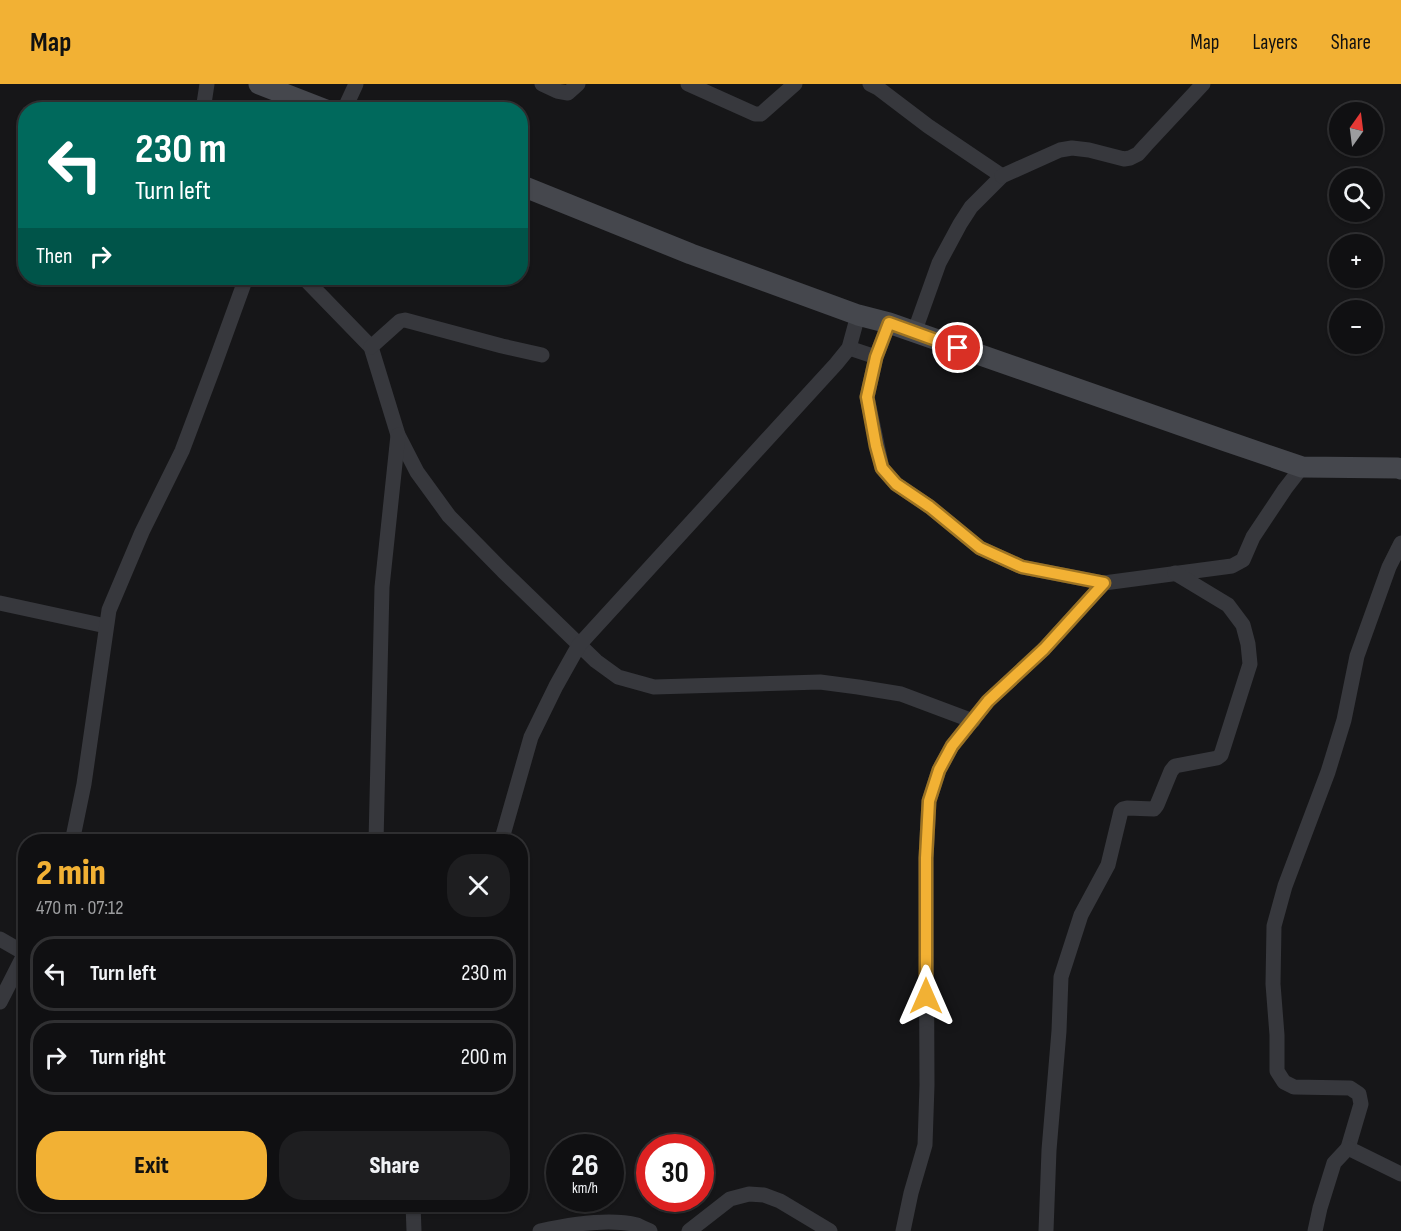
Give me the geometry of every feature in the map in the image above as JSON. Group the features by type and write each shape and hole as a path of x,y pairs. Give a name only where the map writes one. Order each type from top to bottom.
{"main road":[{"path":"259,84 305,102"},
{"path":"528,188 691,254 858,315 889,323 1302,467 1400,466"}],"street":[{"path":"204,102 207,84"},
{"path":"348,102 356,84"},
{"path":"542,84 568,93 578,84"},
{"path":"688,84 755,114 761,114 795,84"},
{"path":"870,84 1002,176"},
{"path":"914,333 939,263 960,224 971,207 1002,176 1060,150 1072,148 1124,159 1130,158 1138,154 1203,84"},
{"path":"74,834 84,784 108,610 142,532 182,451 244,285"},
{"path":"311,285 372,347 398,435 417,471 448,516 579,645 596,661 618,676 654,687 820,682 901,694 973,721"},
{"path":"503,834 531,736 579,645 836,364 849,348 858,315"},
{"path":"372,347 400,321 405,320 542,355"},
{"path":"889,323 876,357 867,397 882,468 896,484 930,507 980,548 1022,567 1104,583 1232,566 1243,560 1253,537 1302,467"},
{"path":"849,348 876,357"},
{"path":"376,834 382,588 398,435"},
{"path":"1315,1231 1334,1163 1348,1148 1361,1104 1359,1094 1350,1088 1294,1087 1284,1082 1277,1071 1273,984 1274,926 1285,886 1338,741 1357,656 1389,567 1401,543"},
{"path":"1046,1231 1061,977 1081,915 1108,865 1121,811 1127,808 1154,809 1175,766 1217,758 1221,755 1250,663 1243,625 1228,605 1174,573"},
{"path":"903,1231 925,1145 926,858 929,801 947,754 988,701 1044,649 1104,583"},
{"path":"0,603 106,626"},
{"path":"0,939 18,949"},
{"path":"0,1002 18,967"},
{"path":"1348,1148 1401,1174"},
{"path":"689,1231 730,1199 749,1194 780,1201 830,1231"},
{"path":"413,1212 414,1231"},
{"path":"540,1231 609,1222 637,1225 650,1231"}],"route":[{"path":"926,996 926,858 929,801 939,770 952,746 988,701 1044,649 1104,583 1022,567 980,548 930,507 896,484 882,468 867,397 876,357 889,323 958,348"}]}
